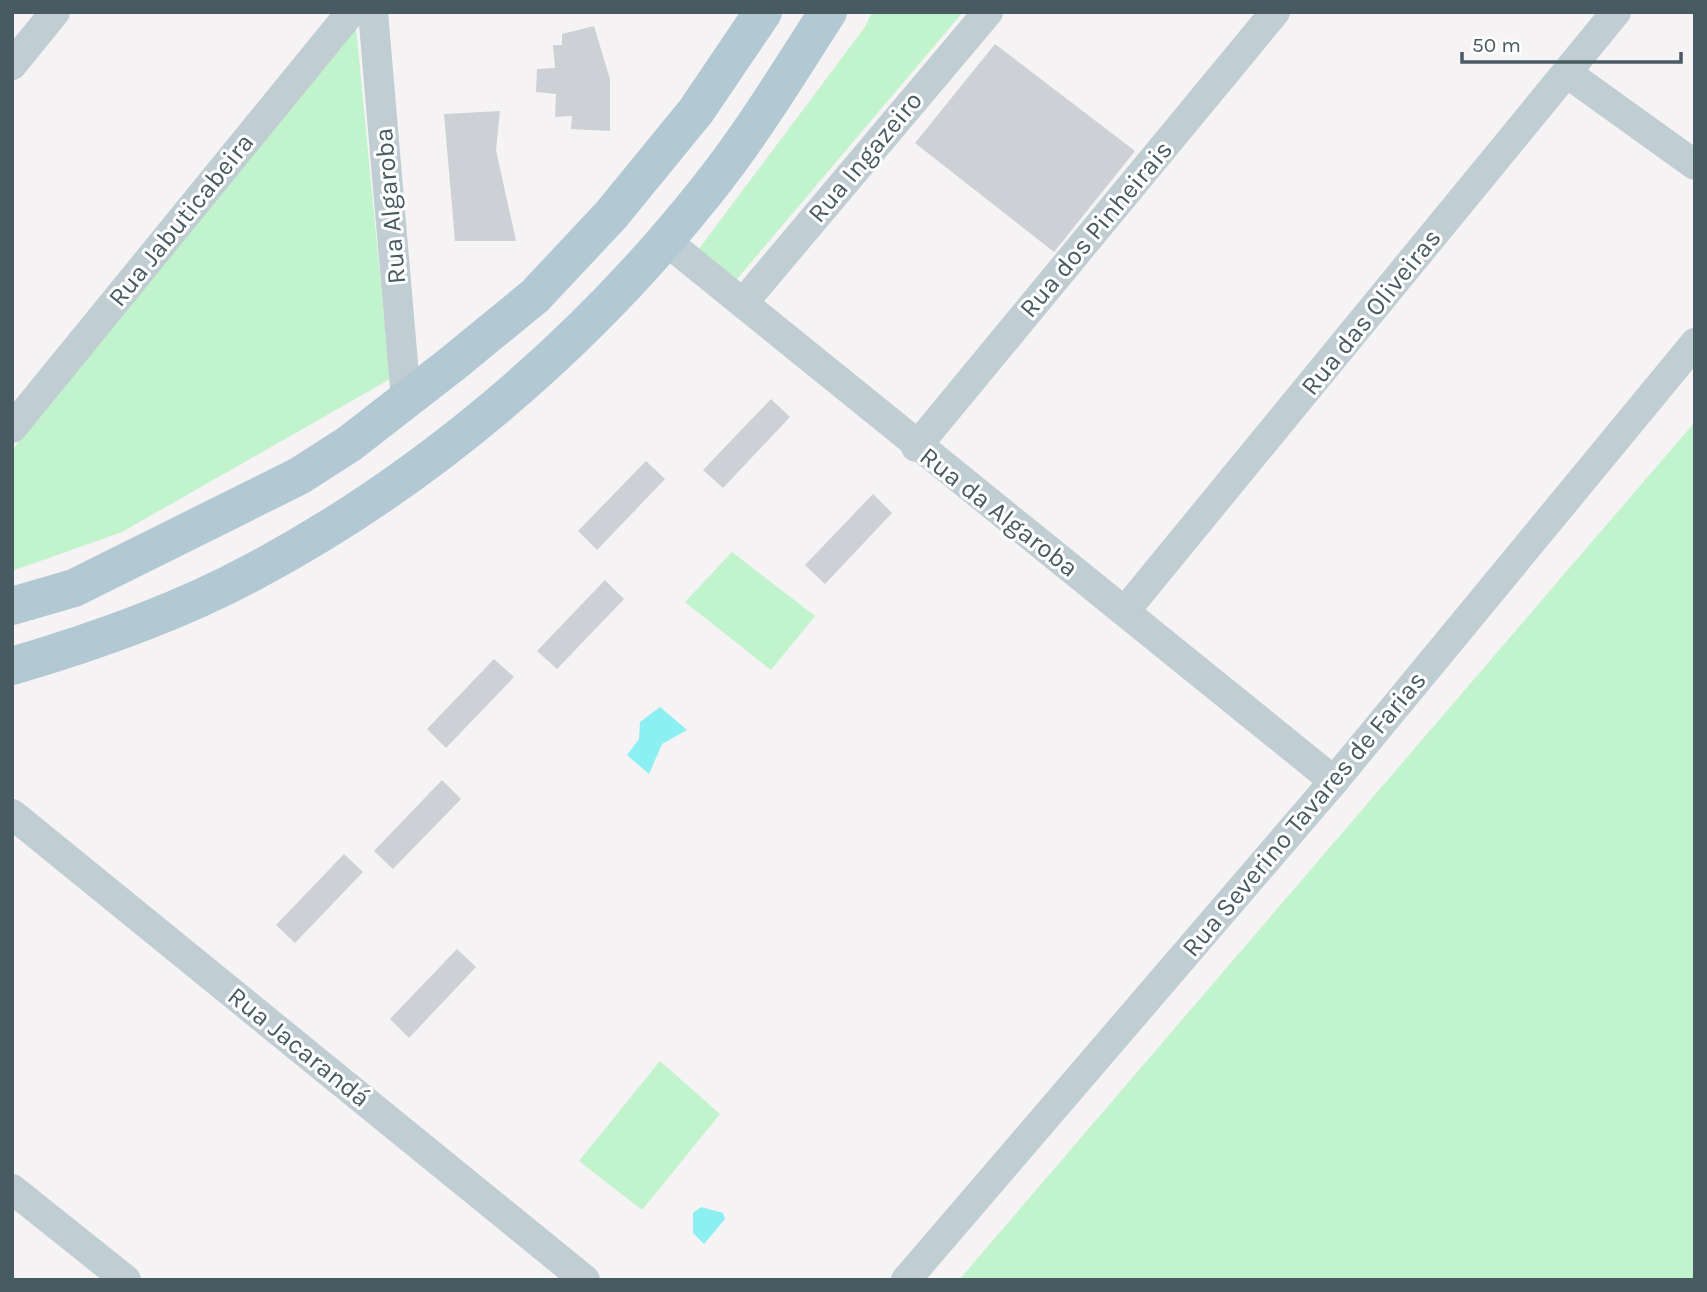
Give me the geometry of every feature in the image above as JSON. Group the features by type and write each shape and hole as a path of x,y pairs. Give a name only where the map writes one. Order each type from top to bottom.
{"main road":[{"path":"12,606 74,588 299,476 349,444 452,364 536,296 611,215 696,111 763,12"},
{"path":"12,666 84,645 251,573 335,525 492,408 604,307 666,241 756,125 799,61 823,16"},
{"path":"452,364 441,390 446,405 458,412 492,408"}],"street":[{"path":"12,65 55,12"},
{"name":"Rua Jabuticabeira","path":"12,428 351,12"},
{"name":"Rua Algaroba","path":"373,12 407,399"},
{"name":"Rua Ingazeiro","path":"743,303 988,12"},
{"name":"Rua dos Pinheirais","path":"916,447 1275,12"},
{"name":"Rua das Oliveiras","path":"1125,611 1616,12"},
{"path":"1567,73 1695,166"},
{"name":"Rua da Algaroba","path":"666,241 916,447 1125,611 1334,781"},
{"name":"Rua Severino Tavares de Farias","path":"906,1280 1334,781 1695,343"},
{"name":"Rua Jacarandá","path":"12,814 585,1280"},
{"path":"12,1188 126,1280"}],"green space":[{"path":"872,12 963,12 737,279 698,250 865,27"},
{"path":"356,27 390,379 122,532 12,571 12,450"},
{"path":"1695,422 1695,1280 959,1280 1590,544"},
{"path":"732,552 815,616 771,670 685,602"},
{"path":"660,1061 720,1114 642,1210 579,1161"}],"water":[{"path":"660,707 687,730 662,744 649,774 627,755 639,739 640,722"},
{"path":"701,1207 723,1213 725,1219 704,1244 693,1233 693,1213"}],"building":[{"path":"594,26 610,79 610,131 571,129 572,116 555,117 556,94 536,92 537,69 555,68 553,45 562,45 562,34"},
{"path":"995,44 1135,151 1054,252 915,143"},
{"path":"500,111 496,150 516,241 455,241 444,114"},
{"path":"771,399 790,417 723,488 703,470"},
{"path":"646,461 665,479 597,550 578,531"},
{"path":"873,494 892,513 825,584 805,565"},
{"path":"605,580 624,599 557,669 537,651"},
{"path":"494,659 514,677 446,748 427,729"},
{"path":"442,780 461,799 393,869 374,851"},
{"path":"344,854 363,872 295,943 276,925"},
{"path":"457,949 476,967 409,1038 390,1019"}]}
